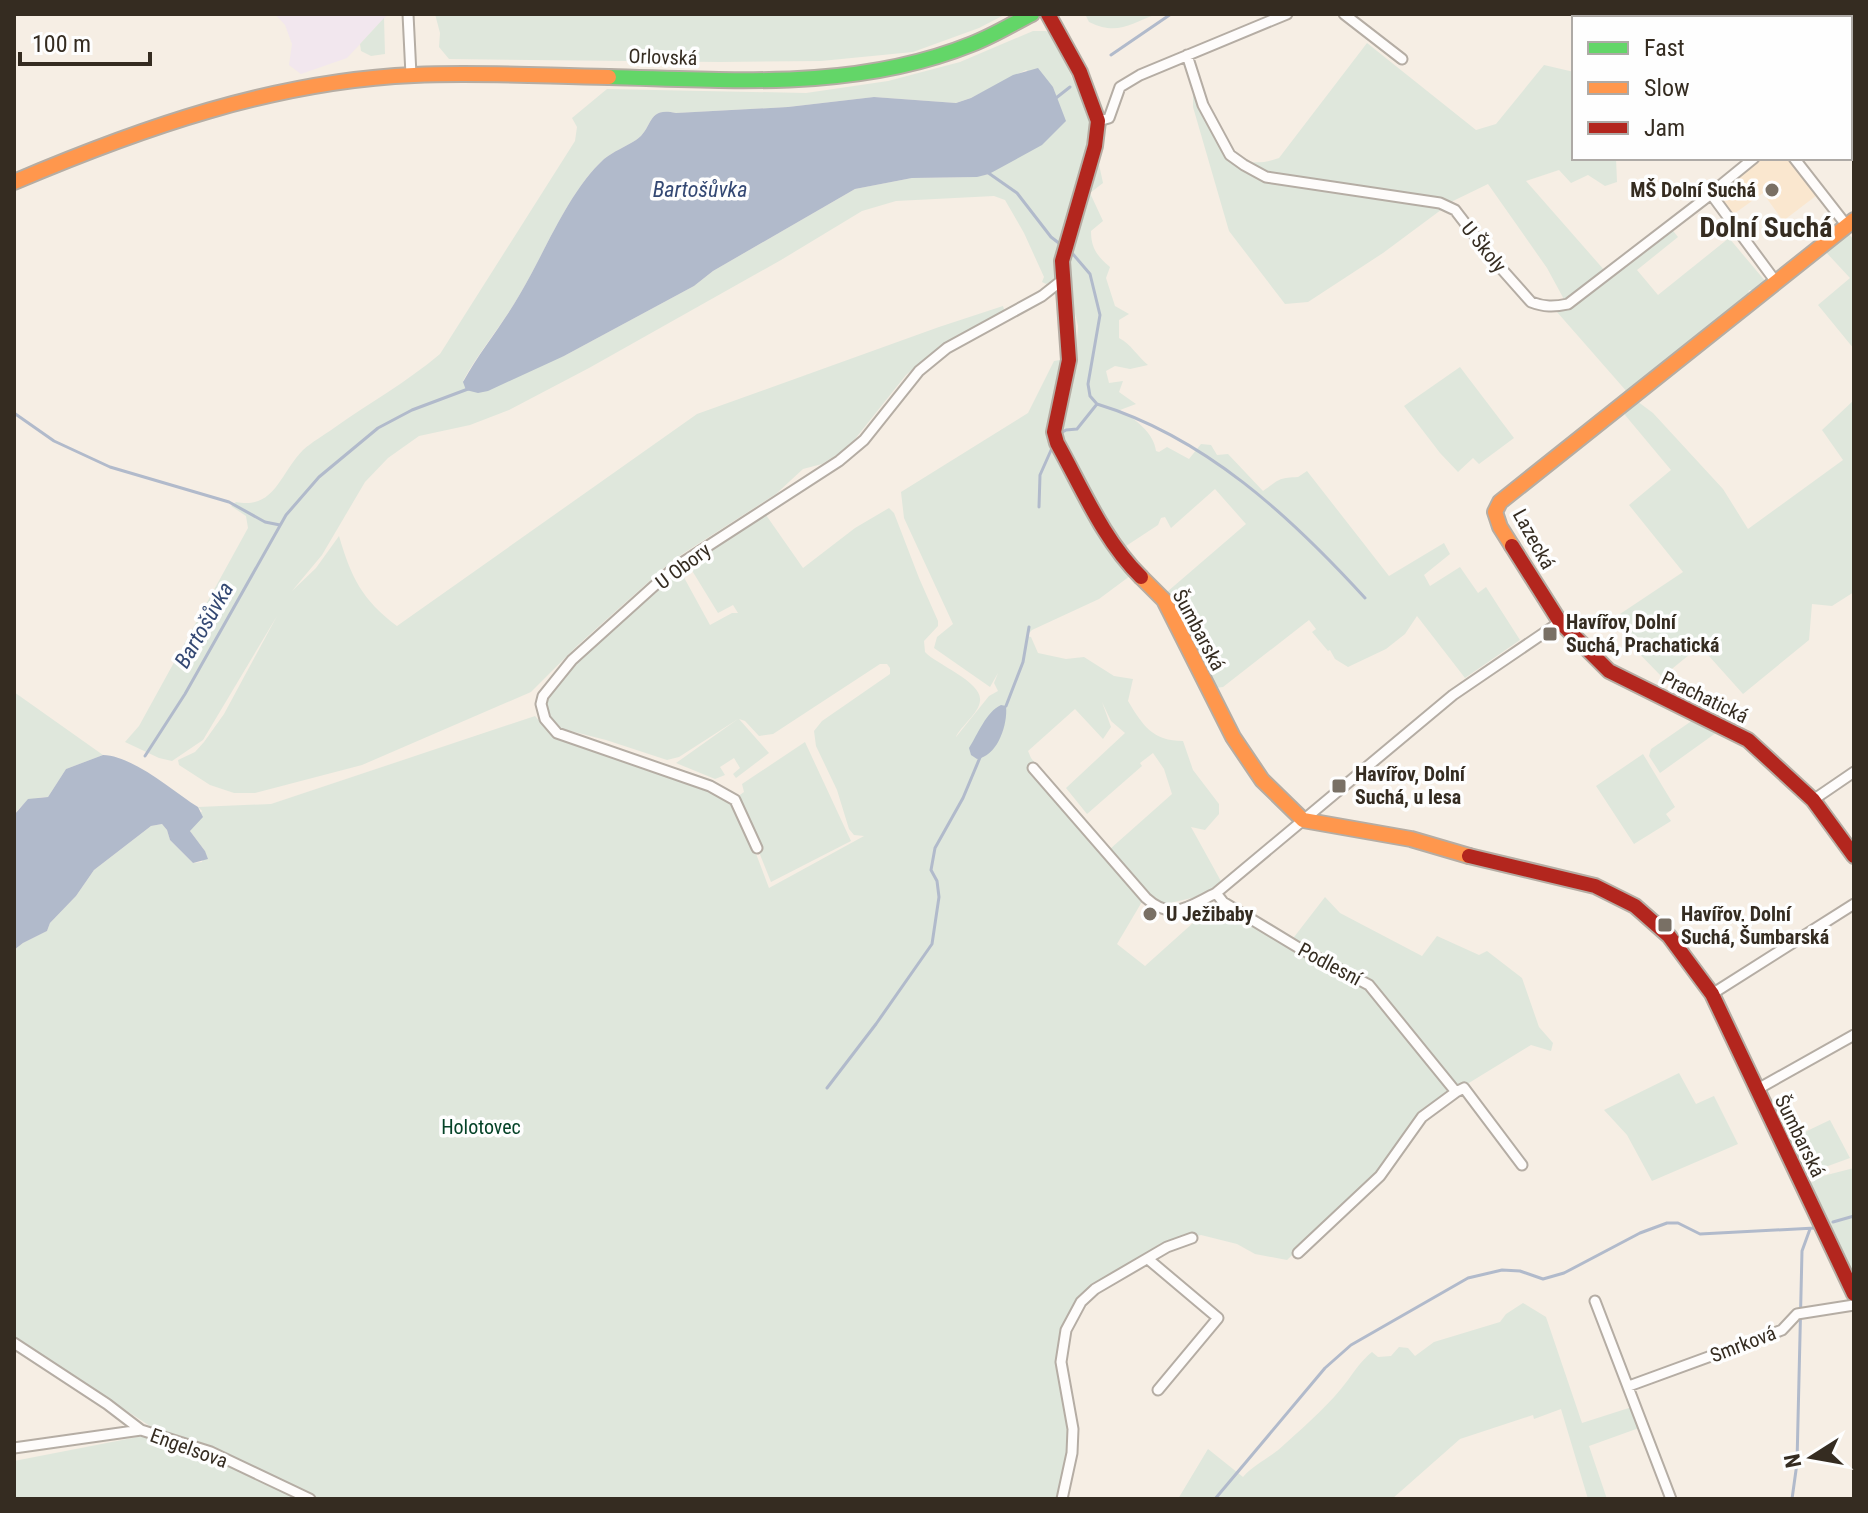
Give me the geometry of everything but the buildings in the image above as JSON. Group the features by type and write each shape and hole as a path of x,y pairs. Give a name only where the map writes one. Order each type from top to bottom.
{"street":[{"path":"408,14 411,75"},
{"name":"Orlovská","path":"14,182 221,105 319,85 411,75 603,75 786,81 855,75 921,61 973,44 1032,14"},
{"path":"1048,14 1080,72 1098,121 1109,118 1120,87 1140,75 1287,14"},
{"path":"1344,14 1402,59"},
{"name":"U Školy","path":"1187,55 1203,105 1230,155 1266,177 1440,203 1455,210 1491,257 1531,302 1539,305 1552,307 1568,304 1752,160"},
{"name":"Šumbarská","path":"1098,121 1095,146 1062,261 1061,281 1068,312 1069,354 1054,432 1101,523 1128,565 1164,600 1233,737 1262,780 1303,820 1411,839 1595,886 1635,906 1669,936 1712,994 1854,1294"},
{"path":"1796,160 1850,223"},
{"path":"1715,191 1716,204 1776,282"},
{"name":"Lazecká","path":"1560,622 1500,527 1495,512 1500,502 1850,223"},
{"name":"U Obory","path":"757,848 735,800 710,786 557,733 548,725 542,711 543,696 572,660 674,568 839,461 864,440 919,371 947,348 1042,296 1061,281"},
{"path":"1033,768 1159,910 1174,912 1216,893 1453,695 1560,622"},
{"name":"Prachatická","path":"1560,622 1609,671 1748,740 1813,800 1854,856"},
{"path":"1813,800 1854,772"},
{"name":"Podlesní","path":"1216,893 1223,902 1299,948 1369,985 1456,1092 1464,1088 1522,1165"},
{"path":"1712,994 1854,904"},
{"path":"1756,1090 1854,1035"},
{"path":"1298,1253 1380,1176 1422,1117 1456,1092"},
{"path":"1062,1499 1072,1453 1073,1429 1061,1362 1066,1330 1081,1302 1095,1289 1167,1247 1192,1238"},
{"path":"1148,1259 1218,1318 1158,1390"},
{"path":"1595,1301 1671,1499"},
{"name":"Smrková","path":"1629,1386 1782,1330 1797,1314 1854,1305"},
{"path":"14,1343 141,1430"},
{"name":"Engelsova","path":"14,1448 141,1430 211,1452 310,1499"}],"shaded area":[{"path":"275,14 388,14 347,58 301,74 289,65 292,44 285,25"},
{"name":"MŠ Dolní Suchá","path":"1757,160 1796,160 1821,192 1783,221 1763,193 1731,216 1717,197"}],"green space":[{"path":"435,14 1006,14 979,28 913,52 821,61 720,62 449,59 439,47 440,33"},
{"path":"1085,14 1157,14 1131,25 1108,28 1089,22"},
{"path":"1736,14 1808,14 1806,16 1734,16"},
{"path":"1830,14 1854,14 1854,44 1852,16"},
{"path":"384,18 385,54 371,56 361,51 360,44"},
{"path":"1033,31 1046,31 1056,39 1090,112 1091,148 1073,203 1055,280 1046,284 1042,282 1044,277 1024,233 1005,200 994,196 896,201 862,211 781,260 509,410 470,425 419,436 388,458 365,482 322,555 292,591 316,568 339,536 359,587 375,607 397,626 697,414 1003,306 1005,313 923,360 906,375 841,452 822,464 803,469 776,494 673,560 578,645 531,692 362,765 255,793 234,793 210,785 179,765 178,760 195,752 224,714 277,616 203,740 172,761 125,742 139,726 248,528 246,516 231,506 236,502 260,500 268,495 307,447 440,354 575,141 577,127 572,118 607,89 806,93 888,81 960,62","holes":["1026,70 1053,87 1065,121 989,174 912,178 855,189 713,271 694,286 564,356 463,381 513,305 579,188 604,159 642,135 655,115 788,107 874,97 956,103"]},
{"path":"1367,43 1476,130 1496,124 1544,65 1572,72 1572,160 1616,160 1617,182 1605,186 1588,175 1571,183 1559,170 1526,181 1605,271 1566,303 1547,268 1488,184 1453,201 1383,253 1308,302 1285,304 1229,231 1193,107 1193,87 1227,156 1253,162 1279,158"},
{"path":"1854,44 1852,96 1852,46"},
{"path":"1097,155 1103,183 1090,193 1103,221 1091,231 1092,242 1098,255 1110,267 1106,278 1115,306 1129,314 1119,320 1119,338 1148,365 1130,369 1115,366 1106,371 1109,383 1123,381 1119,392 1136,404 1120,410 1148,433 1156,451 1167,447 1189,459 1201,444 1211,445 1217,455 1228,454 1263,491 1279,480 1298,477 1307,471 1389,576 1444,543 1450,554 1424,575 1430,586 1460,567 1478,593 1486,587 1520,640 1465,678 1417,616 1405,634 1386,649 1348,667 1335,659 1312,632 1316,629 1309,620 1223,687 1215,688 1186,626 1183,612 1167,592 1246,524 1215,489 1171,528 1165,517 1161,518 1158,525 1126,546 1085,485 1061,434 1066,392 1076,355 1078,326 1066,261"},
{"path":"1670,227 1678,237 1637,270 1658,295 1729,238 1766,282 1755,290 1749,290 1747,297 1628,393 1557,312 1575,306 1583,295"},
{"path":"1846,231 1854,240 1854,349 1818,305 1850,278 1824,250"},
{"name":"Holotovec","path":"1060,360 1061,370 1052,405 1050,448 1130,576 1099,599 1032,630 1026,636 1031,637 1038,653 1066,659 1084,657 1114,676 1133,679 1128,701 1139,718 1156,735 1183,741 1193,770 1219,804 1219,814 1205,830 1191,827 1222,883 1196,897 1166,904 1151,896 1110,849 1172,794 1164,769 1153,753 1087,814 1066,788 1125,733 1111,721 1102,702 1111,727 1103,739 1075,709 1028,751 1143,900 1117,944 1145,966 1223,896 1291,941 1325,897 1340,913 1422,956 1437,936 1479,955 1487,951 1522,978 1539,1027 1553,1043 1551,1051 1531,1045 1428,1108 1409,1124 1377,1175 1287,1260 1255,1254 1237,1244 1201,1235 1167,1244 1097,1285 1062,1332 1060,1342 1059,1362 1070,1434 1060,1499 14,1499 14,1461 158,1433 231,1461 232,1455 159,1432 14,1337 14,950 47,931 50,923 76,896 94,870 151,826 162,824 170,840 193,863 202,862 205,851 190,831 202,811 198,807 271,804 535,716 555,738 647,759 710,779 741,814 769,888 864,836 854,835 849,829 837,790 816,746 814,731 822,721 890,674 887,664 880,664 773,734 759,736 739,719 769,753 736,778 733,774 740,768 734,758 720,767 725,775 715,779 676,763 738,719 679,757 667,760 559,728 549,716 547,701 553,689 585,653 681,572 710,625 738,613 733,605 718,613 688,564 766,515 803,568 855,528 889,508 894,513 938,621 938,626 924,641 925,652 967,681 979,694 976,710 956,737 989,696 998,691 994,683 998,673 990,687 934,648 937,637 953,624 904,518 901,492 1028,413 1054,361"},
{"path":"1460,367 1514,438 1479,464 1473,458 1458,472 1404,406"},
{"path":"1854,400 1854,592 1832,606 1812,604 1809,640 1743,694 1700,646 1662,677 1623,637 1631,627 1620,614 1683,572 1629,505 1671,470 1625,415 1626,410 1637,401 1653,413 1723,489 1748,529 1843,460 1822,430"},
{"path":"14,692 103,755 66,769 48,797 28,801 14,815"},
{"path":"1693,720 1720,730 1660,773 1649,756 1651,749"},
{"path":"805,742 851,841 771,882 737,797 744,792 742,784"},
{"path":"1643,754 1675,807 1666,814 1671,821 1634,844 1596,786"},
{"path":"1679,1073 1696,1104 1714,1096 1738,1144 1652,1181 1627,1135 1604,1110"},
{"path":"1830,1120 1850,1158 1806,1174 1788,1140"},
{"path":"1854,1168 1854,1285 1811,1192 1811,1183 1815,1178"},
{"path":"1523,1303 1546,1317 1582,1423 1632,1407 1639,1428 1589,1446 1607,1499 1588,1499 1561,1409 1460,1439 1392,1499 1178,1499 1208,1449 1243,1477 1281,1448 1318,1413 1372,1352 1378,1357 1391,1356 1399,1347 1408,1348 1415,1356 1434,1342 1500,1322"}],"water":[{"name":"Bartošůvka","path":"1038,68 1053,87 1066,121 1042,145 989,174 977,177 912,178 855,189 713,271 694,286 564,356 488,391 478,393 466,390 463,382 513,305 579,188 604,159 642,135 655,115 788,107 874,97 956,103 1013,75"},
{"path":"1001,705 1006,706 1006,713 1000,738 991,752 977,759 971,755 969,748 987,718"},
{"path":"103,755 140,768 198,807 203,817 190,831 208,859 193,863 170,840 162,824 151,826 94,870 76,896 50,923 47,931 14,950 14,815 28,799 48,797 66,769"}],"waterway":[{"name":"Bartošůvka","path":"1111,55 1171,14"},
{"name":"Bartošůvka","path":"1056,98 1070,87"},
{"path":"987,172 1017,193 1060,244"},
{"path":"1059,434 1077,429 1097,404 1090,396 1088,384 1100,315 1090,274 1072,253"},
{"name":"Bartošůvka","path":"145,756 185,694 286,515 319,477 378,428 412,410 468,389"},
{"path":"1097,404 1136,418 1209,458 1276,509 1365,598"},
{"path":"14,413 54,441 110,467 229,502 265,522 280,525"},
{"path":"1039,507 1040,475 1052,448"},
{"path":"1006,706 1023,662 1029,627"},
{"path":"827,1088 932,944 939,897 937,881 931,870 935,848 963,798 981,755"},
{"path":"1833,1222 1854,1216"},
{"path":"1215,1499 1325,1368 1351,1345 1468,1278 1502,1270 1520,1271 1543,1279 1564,1273 1640,1233 1667,1223 1678,1223 1700,1234 1815,1228"},
{"path":"1792,1499 1797,1463 1802,1251 1810,1229"}],"traffic: fast":[{"path":"609,77 747,80 838,76 928,59 972,44 1032,14"}],"traffic: slow":[{"path":"14,182 159,126 259,97 310,87 362,79 438,74 609,77"},
{"path":"1512,546 1495,512 1500,502 1854,220"},
{"path":"1141,577 1164,600 1233,737 1262,780 1303,820 1411,839 1469,856"}],"traffic: jam":[{"path":"1048,14 1080,72 1098,121 1095,146 1062,261 1069,360 1054,432 1105,531 1141,577"},
{"path":"1512,546 1560,622 1609,671 1748,740 1813,800 1854,856"},
{"path":"1469,856 1595,886 1635,906 1669,936 1712,994 1854,1294"}],"place":[{"name":"MŠ Dolní Suchá","path":"1772,190"},
{"name":"Havířov, Dolní Suchá, Prachatická","path":"1550,634"},
{"name":"Havířov, Dolní Suchá, u lesa","path":"1339,786"},
{"name":"U Ježibaby","path":"1150,914"},
{"name":"Havířov, Dolní Suchá, Šumbarská","path":"1665,925"}],"district":[{"name":"Dolní Suchá","path":"1766,227"}]}
